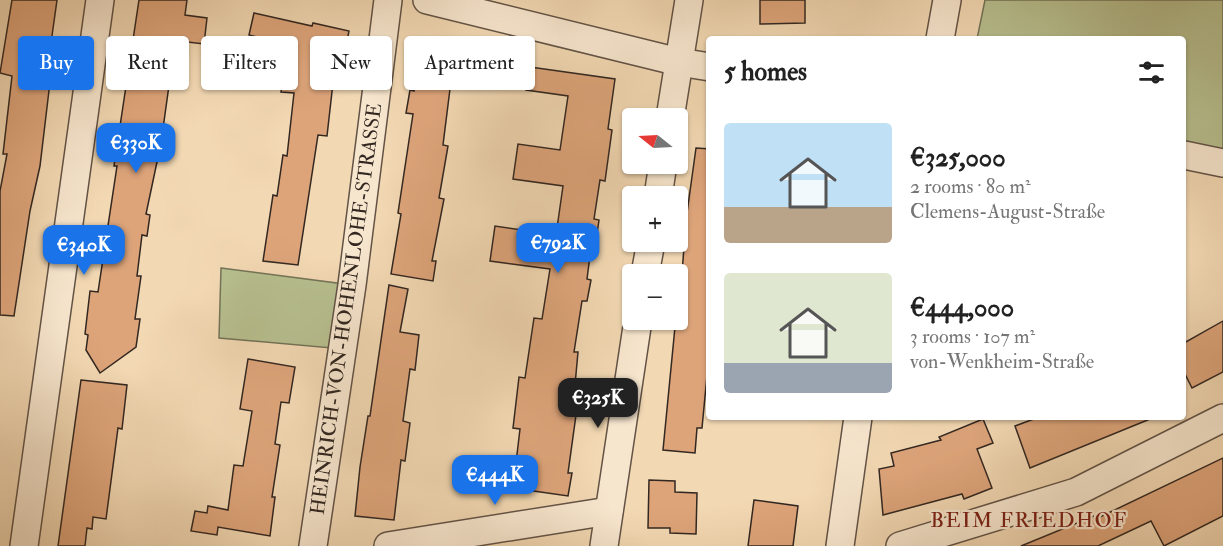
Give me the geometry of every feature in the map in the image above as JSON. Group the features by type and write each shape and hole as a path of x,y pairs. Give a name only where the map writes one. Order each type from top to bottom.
{"street":[{"path":"24,546 100,0"},
{"name":"HEINRICH-VON-HOHENLOHE-STRASSE","path":"313,546 352,285 388,0"},
{"path":"427,0 679,62 706,66"},
{"path":"672,108 689,0"},
{"path":"941,36 947,0"},
{"path":"1186,155 1223,163"},
{"path":"604,546 636,330"},
{"path":"900,546 1076,492 1223,418"},
{"path":"840,546 858,420"},
{"path":"388,546 609,511"}],"green space":[{"path":"985,0 1223,0 1223,154 1186,146 1186,36 978,36"},
{"path":"221,268 352,285 343,349 219,338"}],"building":[{"path":"12,0 57,0 52,36 18,36 18,90 49,90 40,166 30,211 14,316 0,315 0,191 7,154 3,154 12,76 0,73"},
{"path":"139,0 187,0 185,15 207,18 205,36 201,36 201,44 189,42 189,36 134,36"},
{"path":"760,0 805,0 805,23 760,24"},
{"path":"254,13 312,26 313,23 349,31 348,36 310,36 310,90 332,90 327,136 318,135 298,265 263,261 273,195 277,196 283,155 287,156 294,93 281,92 281,90 298,90 298,36 249,35"},
{"path":"535,68 615,79 608,129 612,130 605,181 600,180 594,219 599,220 596,241 592,240 587,279 591,280 587,301 582,301 574,352 578,352 575,385 580,386 568,473 572,473 568,496 513,488 520,429 513,428 519,377 525,378 534,318 542,319 550,269 490,261 495,226 556,235 563,186 513,179 518,144 560,150 568,96 526,90 535,90"},
{"path":"125,90 168,90 161,143 146,214 150,215 147,236 142,235 137,276 141,276 135,319 140,319 136,347 100,373 86,350 88,335 85,334 90,291 98,292 117,166 114,166"},
{"path":"410,90 450,90 443,145 448,146 439,198 444,199 432,261 436,261 433,281 391,274 413,114 406,113"},
{"path":"696,148 706,149 706,386 702,428 697,428 695,453 663,450 675,330 688,330 688,264 683,264 684,252 688,252 688,206"},
{"path":"389,285 408,289 400,332 419,335 415,370 410,369 403,421 410,423 405,461 401,460 394,520 355,516 360,467 368,416 370,416"},
{"path":"1223,321 1223,372 1192,388 1186,376 1186,342"},
{"path":"248,359 295,367 289,403 281,402 275,444 280,445 272,497 275,497 270,536 218,527 217,535 191,531 195,511 207,513 208,506 228,510 234,465 243,466 252,411 240,409"},
{"path":"81,380 127,385 122,429 118,428 106,519 93,517 92,529 87,528 85,546 58,546"},
{"path":"983,420 993,443 977,449 992,488 964,499 962,494 883,515 879,469 894,466 891,453 941,440 939,437"},
{"path":"1031,420 1148,420 1030,468 1015,426"},
{"path":"1223,458 1223,516 1164,546 1151,521 1098,546 1021,546 1099,514 1100,517"},
{"path":"649,480 675,481 675,492 697,493 696,534 670,533 670,528 648,528"},
{"path":"754,500 798,506 793,546 748,546"}],"district":[{"name":"BEIM FRIEDHOF","path":"1029,520"}]}
